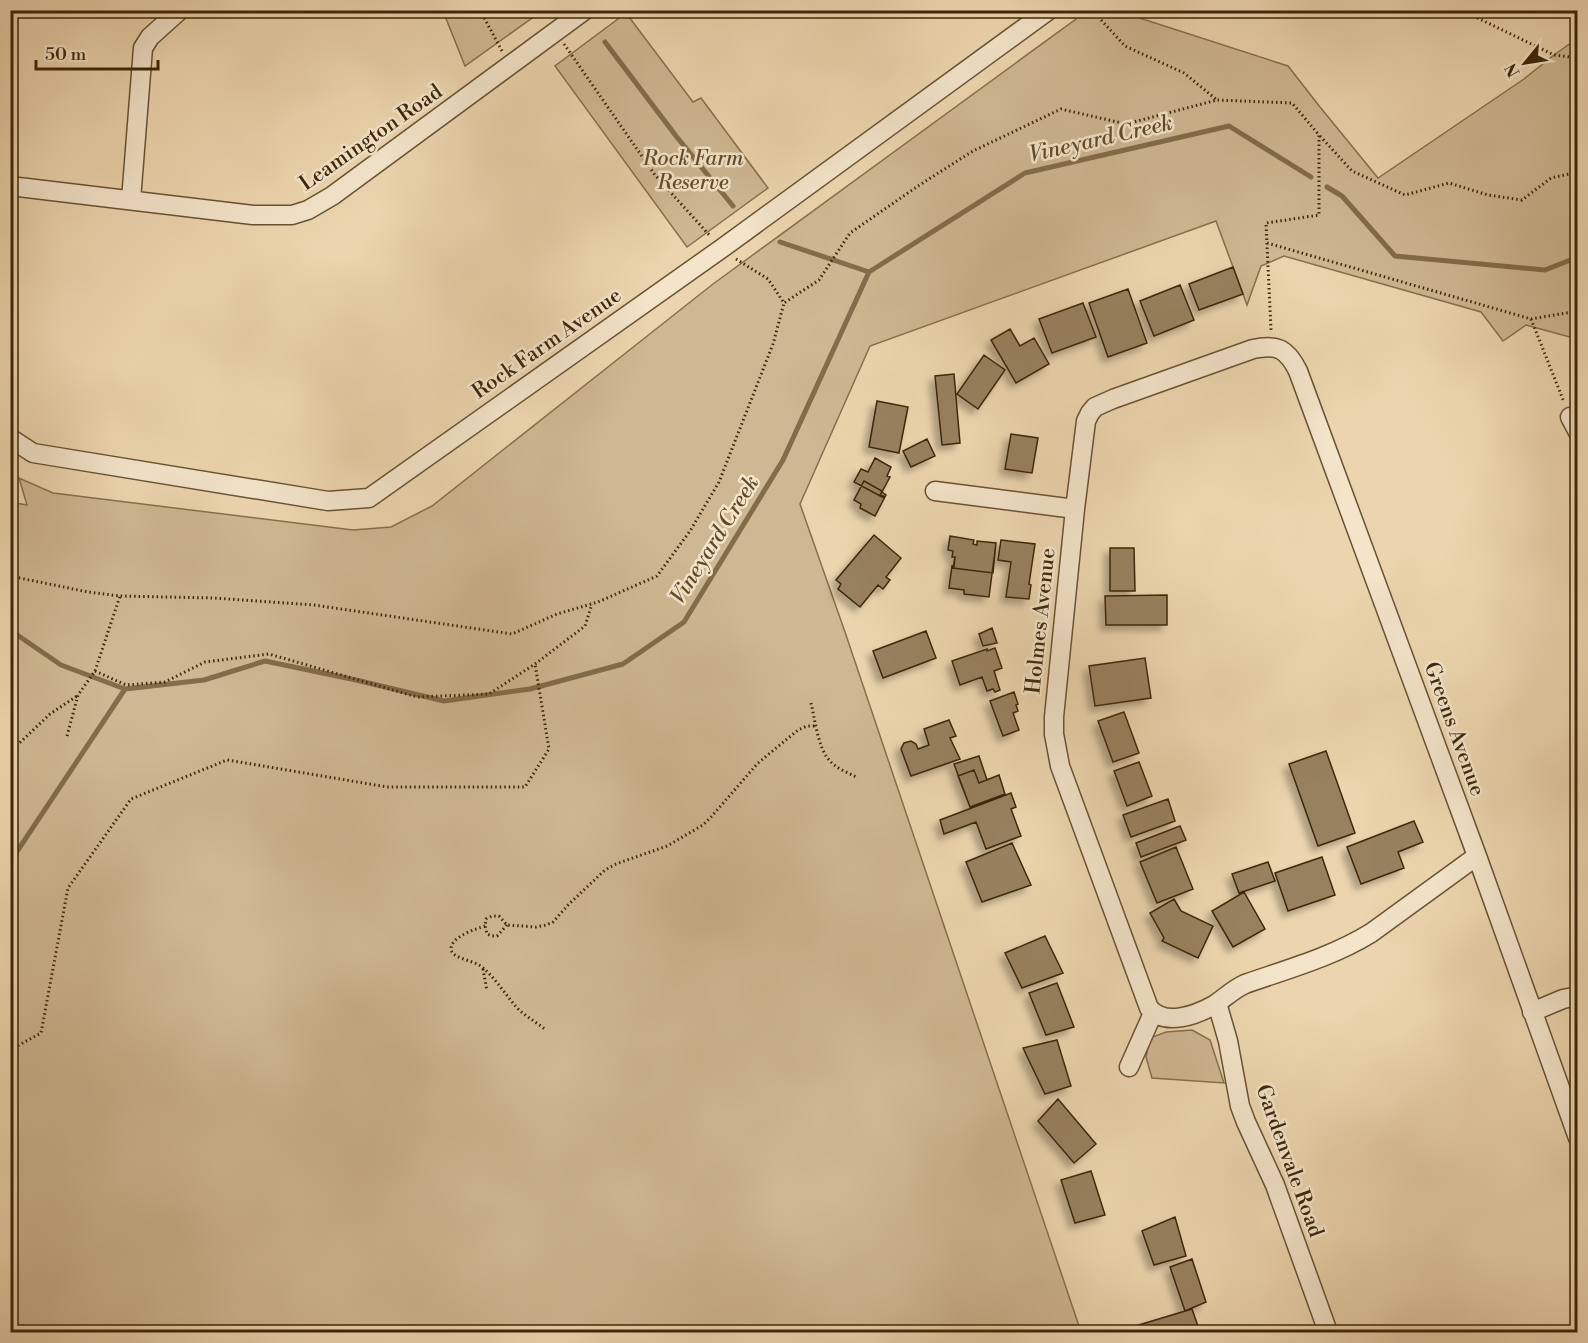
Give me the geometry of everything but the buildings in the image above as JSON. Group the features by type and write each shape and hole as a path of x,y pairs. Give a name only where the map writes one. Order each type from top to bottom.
{"street":[{"path":"131,200 143,48 150,37 180,10"},
{"name":"Leamington Road","path":"10,186 253,215 292,215 308,210 332,196 585,10"},
{"name":"Rock Farm Avenue","path":"10,438 33,453 328,501 369,498 721,249 1049,10"},
{"name":"Holmes Avenue","path":"1153,1012 1146,1003 1060,766 1054,734 1075,509 1086,421 1095,407 1113,399 1253,349 1272,339"},
{"name":"Greens Avenue","path":"1272,339 1287,354 1298,371 1477,856 1578,1138"},
{"path":"935,490 1075,509"},
{"path":"1129,1067 1153,1012 1166,1018 1197,1013 1245,984 1354,944 1477,856"},
{"path":"1532,1012 1563,999 1578,996"},
{"name":"Gardenvale Road","path":"1217,1003 1228,1041 1243,1114 1275,1185 1328,1332"}],"path":[{"path":"480,10 510,65"},
{"path":"1092,10 1125,46 1184,73 1217,100"},
{"path":"1461,10 1554,54 1578,58"},
{"path":"556,32 655,175 721,249 768,279 784,303"},
{"path":"10,576 120,596 214,598 314,605 512,634 557,614 592,604 657,576 690,531 719,482 773,344 784,303 819,280 850,233 974,151 1061,109 1126,124 1217,100 1292,103 1352,171 1405,195 1449,183 1488,195 1522,200 1551,178 1578,172"},
{"path":"1272,339 1266,223 1319,215 1319,135"},
{"path":"1267,243 1531,319 1578,311"},
{"path":"1531,319 1574,424"},
{"path":"67,736 78,695 95,671 120,596"},
{"path":"95,671 126,685 165,682 205,662 269,654 417,697 489,694 535,664 585,626 592,604"},
{"path":"10,1050 41,1033 68,888 131,799 227,760 387,787 525,787 549,749 535,664"},
{"path":"10,752 50,714 78,695"},
{"path":"811,703 825,755 836,766 858,778"},
{"path":"507,925 497,936 487,934 485,926 486,919 492,916 499,916 507,925 536,927 553,922 605,870 668,846 703,825 758,763 798,730 807,726 816,726"},
{"path":"485,926 455,940 451,948 452,953 458,958 474,961 483,968 515,1006 546,1030"},
{"path":"483,968 487,991"}],"green space":[{"path":"443,11 542,11 465,66"},
{"path":"1078,11 1118,11 1288,66 1378,178 1524,79 1578,38 1577,339 1526,325 1503,341 1481,312 1284,256 1261,266 1247,305 1216,221 870,346 800,504 1081,1332 11,1332 10,502 27,505 19,478 53,493 353,530 391,527 432,506 713,284 1076,19"},
{"name":"Rock Farm Reserve","path":"626,13 693,102 701,98 768,188 687,247 555,66"},
{"path":"1192,1030 1210,1040 1224,1083 1152,1078 1146,1057 1150,1038 1166,1032"}],"waterway":[{"path":"605,42 676,136 733,206"},
{"name":"Vineyard Creek","path":"10,630 61,665 125,689 204,680 265,661 444,701 530,689 623,664 684,622 783,460 869,272 1025,173 1229,126 1311,177"},
{"name":"Vineyard Creek","path":"1327,187 1342,196 1395,256 1545,270 1578,257"},
{"path":"780,242 869,272"},
{"path":"10,862 125,689"}]}
